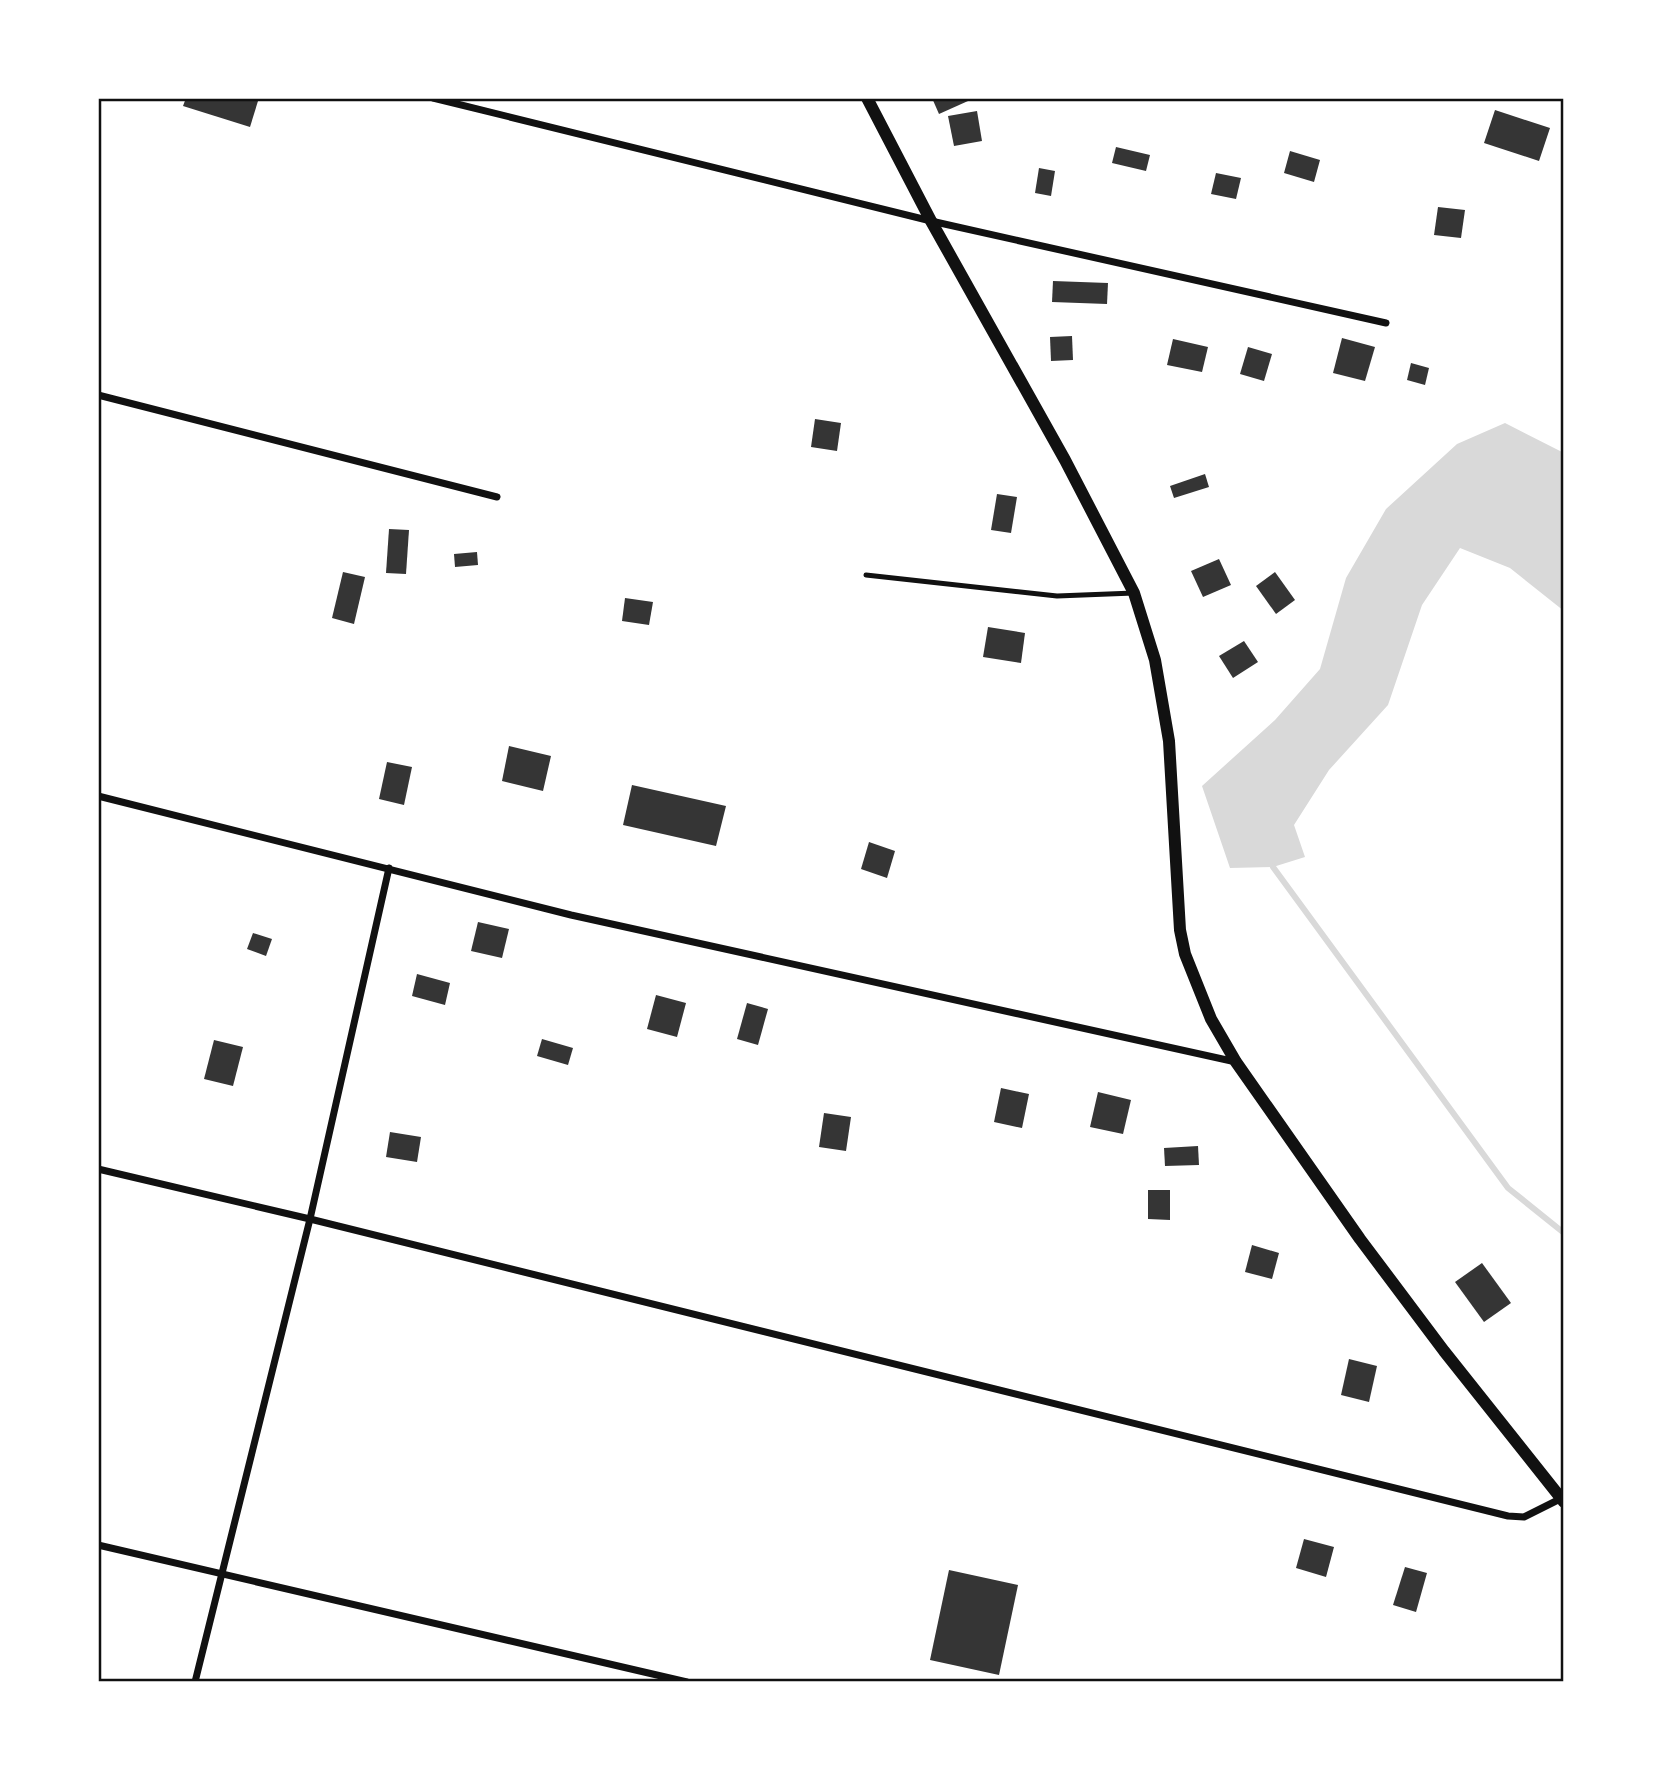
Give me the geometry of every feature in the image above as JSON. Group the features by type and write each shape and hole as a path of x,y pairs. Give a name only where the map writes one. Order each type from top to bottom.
{"street":[{"path":"433,98 931,221 1387,323"},
{"path":"98,1169 310,1219 1508,1516 1524,1517 1563,1503 1360,1239 1236,1062 1211,1019 1185,954 1180,930 1168,741 1155,660 1134,593 1065,460 931,221 867,98"},
{"path":"98,395 497,496"},
{"path":"98,796 571,915 1236,1062"},
{"path":"195,1682 310,1219 388,868"},
{"path":"98,1545 687,1682"}],"lane":[{"path":"866,575 1057,596 1134,593"}],"shaded area":[{"path":"1505,423 1564,453 1564,611 1510,568 1460,548 1422,605 1388,705 1329,770 1294,825 1305,857 1273,867 1230,868 1202,786 1275,720 1320,669 1346,578 1386,509 1457,444"}],"building":[{"path":"186,98 247,98 258,101 250,127 183,106"},
{"path":"932,98 967,98 968,101 939,114"},
{"path":"1495,110 1550,128 1539,161 1484,143"},
{"path":"977,111 982,141 954,146 948,116"},
{"path":"1116,147 1150,155 1146,171 1112,163"},
{"path":"1290,151 1320,160 1314,182 1284,173"},
{"path":"1039,168 1055,171 1051,196 1035,193"},
{"path":"1216,173 1241,178 1236,199 1211,194"},
{"path":"1438,207 1465,210 1461,238 1434,235"},
{"path":"1053,281 1108,283 1107,304 1052,302"},
{"path":"1072,336 1073,360 1051,361 1050,337"},
{"path":"1342,338 1375,347 1365,381 1333,373"},
{"path":"1173,339 1208,347 1202,372 1167,365"},
{"path":"1248,347 1272,354 1264,381 1240,374"},
{"path":"1411,363 1429,368 1425,385 1407,380"},
{"path":"815,419 841,423 837,451 811,447"},
{"path":"1205,474 1209,487 1174,498 1170,486"},
{"path":"997,494 1017,497 1011,533 991,530"},
{"path":"389,529 409,530 406,574 386,573"},
{"path":"477,552 478,565 455,567 454,554"},
{"path":"1219,559 1231,585 1203,597 1191,571"},
{"path":"343,572 365,577 354,624 332,618"},
{"path":"1275,572 1295,600 1276,614 1256,586"},
{"path":"625,598 653,602 649,625 622,621"},
{"path":"988,627 1025,633 1021,663 983,657"},
{"path":"1244,641 1258,662 1233,678 1219,656"},
{"path":"509,746 551,756 543,791 502,781"},
{"path":"387,762 412,767 404,805 379,799"},
{"path":"632,785 726,806 716,846 623,825"},
{"path":"869,842 895,851 887,878 861,869"},
{"path":"478,922 509,929 502,958 471,951"},
{"path":"253,933 272,939 266,956 247,949"},
{"path":"417,974 450,983 445,1005 412,996"},
{"path":"656,995 686,1003 677,1037 647,1029"},
{"path":"747,1003 768,1009 758,1045 737,1039"},
{"path":"542,1039 573,1048 568,1065 537,1056"},
{"path":"214,1040 243,1047 233,1086 204,1079"},
{"path":"1001,1088 1029,1094 1022,1128 994,1122"},
{"path":"1098,1092 1131,1100 1123,1134 1090,1127"},
{"path":"824,1113 851,1117 846,1151 819,1147"},
{"path":"390,1132 421,1137 417,1162 386,1157"},
{"path":"1198,1146 1199,1165 1165,1166 1164,1148"},
{"path":"1148,1190 1170,1190 1170,1220 1148,1219"},
{"path":"1252,1245 1279,1253 1272,1279 1245,1272"},
{"path":"1482,1263 1511,1303 1484,1322 1455,1282"},
{"path":"1349,1359 1377,1366 1369,1402 1341,1395"},
{"path":"1304,1539 1334,1547 1326,1577 1296,1568"},
{"path":"1405,1567 1427,1573 1416,1612 1393,1605"},
{"path":"949,1570 1018,1585 999,1675 930,1660"}],"waterway":[{"path":"1273,867 1508,1188 1564,1233"}]}
